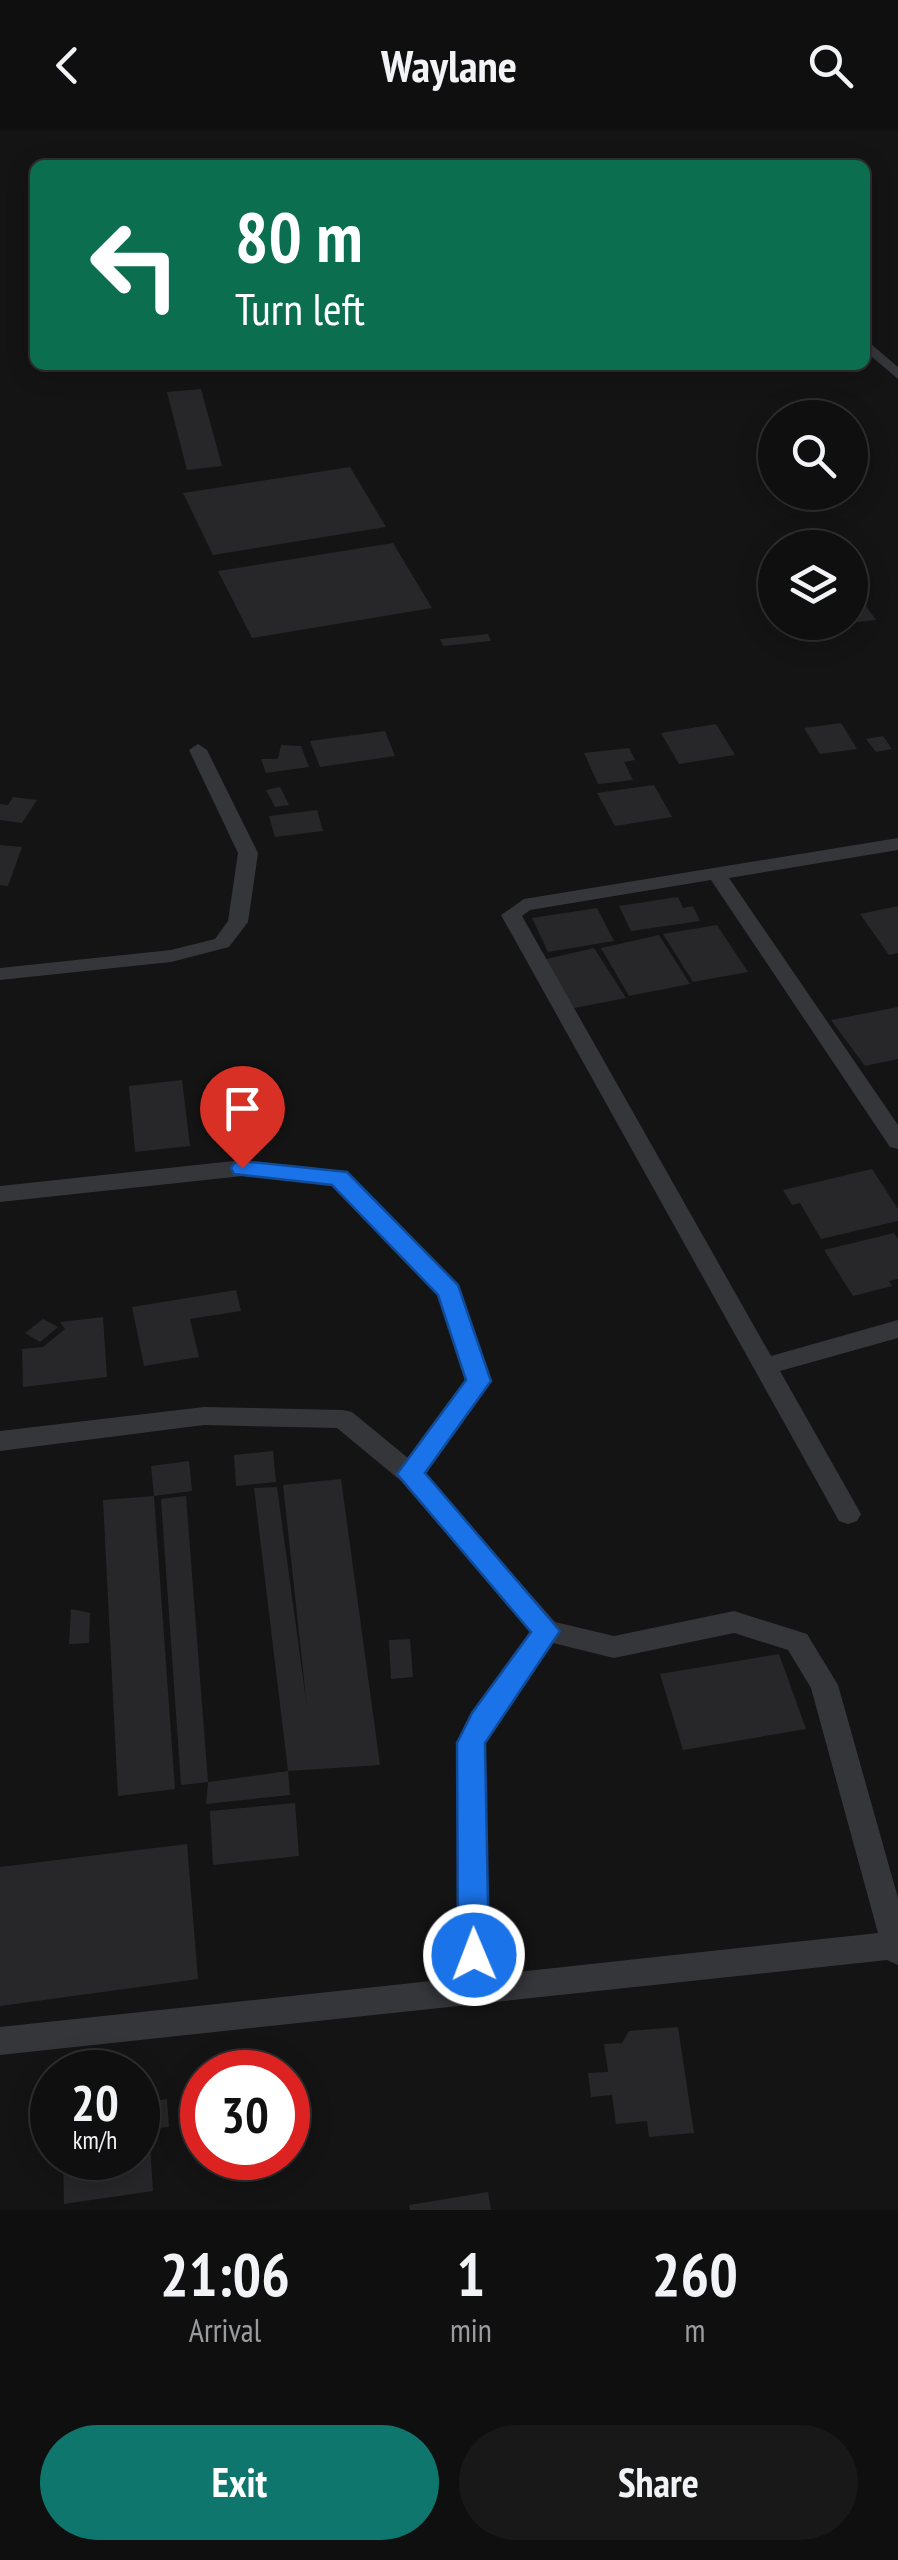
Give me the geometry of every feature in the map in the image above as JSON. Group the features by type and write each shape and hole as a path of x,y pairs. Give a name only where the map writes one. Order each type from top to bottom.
{"street":[{"path":"870,348 898,375"},
{"path":"0,974 171,956 222,943 238,922 248,853 198,750"},
{"path":"848,1514 511,920 512,912 524,904 898,844"},
{"path":"716,873 898,1142"},
{"path":"0,1194 242,1168 339,1178 449,1292 478,1381 410,1474"},
{"path":"764,1367 898,1329"},
{"path":"0,1441 204,1416 343,1418 410,1474 547,1631 614,1647 734,1622 797,1642 824,1685 897,1948 0,2041"},
{"path":"474,1991 471,1743 547,1631"}],"building":[{"path":"201,389 222,466 187,470 167,392"},
{"path":"350,467 386,527 213,555 183,493"},
{"path":"393,543 432,608 252,638 218,571"},
{"path":"488,634 491,641 443,646 440,639"},
{"path":"841,723 857,749 820,754 804,728"},
{"path":"716,724 735,755 679,764 661,733"},
{"path":"385,731 395,756 320,767 310,741"},
{"path":"883,736 892,749 876,752 866,739"},
{"path":"281,745 301,746 309,767 266,773 261,759 278,759"},
{"path":"629,748 635,760 624,762 633,780 598,784 584,753"},
{"path":"654,785 672,817 615,826 597,793"},
{"path":"280,787 289,805 275,807 266,790"},
{"path":"13,797 37,800 22,823 0,820 0,804 8,805"},
{"path":"317,810 323,831 275,837 269,816"},
{"path":"0,845 22,847 8,886 0,885"},
{"path":"678,897 683,908 693,906 700,921 631,931 619,906"},
{"path":"898,906 898,953 889,955 860,914"},
{"path":"597,908 614,941 548,952 532,918"},
{"path":"717,925 748,972 693,982 663,934"},
{"path":"659,935 690,984 629,996 601,948"},
{"path":"594,948 626,998 569,1009 542,960"},
{"path":"898,1007 898,1059 865,1066 831,1020"},
{"path":"182,1080 190,1146 135,1152 129,1086"},
{"path":"872,1169 898,1209 898,1221 821,1239 800,1203 792,1205 783,1190"},
{"path":"894,1233 898,1239 898,1279 889,1281 892,1286 853,1296 824,1250"},
{"path":"236,1290 241,1311 190,1319 199,1357 144,1366 132,1307"},
{"path":"103,1317 107,1377 23,1387 22,1349 43,1347 65,1329 60,1322"},
{"path":"43,1319 58,1327 40,1342 25,1333"},
{"path":"273,1451 276,1482 236,1486 234,1455"},
{"path":"189,1461 192,1491 154,1496 151,1466"},
{"path":"341,1479 380,1765 288,1771 254,1488 277,1487 307,1707 283,1485"},
{"path":"154,1496 175,1789 118,1796 103,1500"},
{"path":"186,1496 208,1782 181,1785 161,1499"},
{"path":"71,1609 90,1613 89,1643 69,1644"},
{"path":"410,1639 413,1677 391,1679 389,1640"},
{"path":"779,1654 806,1729 683,1750 660,1674"},
{"path":"288,1771 290,1795 206,1804 208,1782"},
{"path":"295,1803 299,1856 213,1865 210,1811"},
{"path":"187,1844 198,1979 0,2006 0,1867"},
{"path":"678,2027 694,2133 649,2137 647,2121 616,2124 612,2095 591,2097 588,2073 608,2072 604,2044 622,2043 629,2031"},
{"path":"167,2099 169,2127 160,2128 160,2100"},
{"path":"63,2180 152,2180 153,2191 64,2204"},
{"path":"488,2192 491,2210 410,2210 409,2205"}],"route":[{"path":"242,1168 339,1178 449,1292 478,1381 410,1474 547,1631 471,1743 474,1955"}]}
